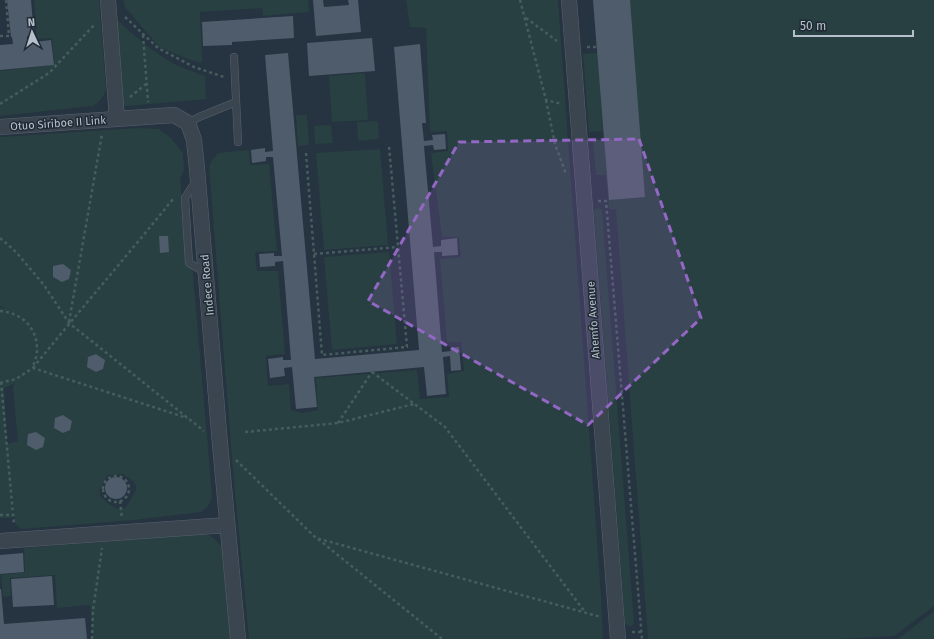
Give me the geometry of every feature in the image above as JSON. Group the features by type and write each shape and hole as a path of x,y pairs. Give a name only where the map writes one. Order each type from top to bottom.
{"street":[{"name":"Ahemfo Avenue","path":"569,0 618,639"},
{"path":"108,4 110,119 174,115 188,123"},
{"name":"Otuo Siriboe II Link","path":"0,127 110,119"},
{"name":"Indece Road","path":"188,123 194,140 198,178 238,639"},
{"path":"0,541 227,525"}],"lane":[{"path":"234,57 238,142"},
{"path":"188,123 198,116 236,102"}],"path":[{"path":"0,36 9,36 6,0"},
{"path":"520,0 546,100 555,144 568,181"},
{"path":"0,104 49,73 108,4"},
{"path":"123,15 158,48 168,54 194,67 236,80"},
{"path":"143,34 149,117"},
{"path":"546,100 578,108"},
{"path":"69,323 99,151 110,119"},
{"path":"306,152 322,355 407,347 389,146"},
{"path":"14,527 0,382 16,379 33,368 175,197"},
{"path":"584,200 606,201 642,639"},
{"path":"0,238 16,252 39,280 69,323 220,444 316,538 442,639"},
{"path":"314,254 398,247"},
{"path":"0,311 11,312 25,320 35,335 38,352 33,368"},
{"path":"369,350 370,354"},
{"path":"33,368 189,419"},
{"path":"338,423 372,372 445,427 585,613"},
{"path":"245,432 338,423 414,404"},
{"path":"115,476 126,480 128,485 129,491 127,496 120,501 111,501 104,493 103,487 106,482 115,476"},
{"path":"120,501 122,525"},
{"path":"0,515 13,515"},
{"path":"92,639 93,610 104,533"},
{"path":"316,538 617,622 629,632 641,632"}],"highlighted area":[{"path":"639,139 701,318 588,425 368,301 459,142"}],"green space":[{"path":"34,0 99,0 106,89 101,99 92,106 0,116 0,71 54,65 52,38 37,39"},
{"path":"123,0 308,0 309,12 263,16 262,8 200,12 202,63 193,61 159,47 125,7"},
{"path":"406,0 558,0 601,596 602,639 249,639 233,472 209,166 218,153 249,150 250,165 269,164 277,251 255,252 257,271 278,271 285,354 266,356 268,386 289,384 291,410 302,413 318,410 316,378 417,370 420,399 449,397 447,374 464,371 461,342 447,342 440,259 461,257 459,237 442,237 431,153 448,151 447,131 430,132 426,28 410,27"},
{"path":"593,0 934,0 934,606 894,636 840,639 648,639 616,209 609,209 606,175 596,175 593,140 603,139 600,96 602,131 589,132 583,54 597,53"},
{"path":"116,19 160,55 176,65 205,76 206,99 127,106 121,105"},
{"path":"365,73 368,120 332,122 329,76"},
{"path":"296,115 307,115 309,145 298,146"},
{"path":"378,121 379,139 358,141 357,122"},
{"path":"331,125 333,143 315,144 314,126"},
{"path":"138,128 159,129 172,139 183,153 184,171 180,178 185,231 190,240 212,495 209,505 201,512 134,520 22,529 18,527 15,522 11,487 13,518 0,518 0,308 5,308 0,306 0,137","holes":["15,383 13,388 18,441 7,444 4,388","123,474 133,481 137,488 125,508 117,509 102,498 100,491 108,475"]},
{"path":"380,149 388,245 324,250 316,153"},
{"path":"599,208 602,210 634,623 630,627 625,624 594,211 595,209"},
{"path":"389,252 397,344 332,350 324,257"},
{"path":"203,534 215,539 222,549 230,639 93,639 90,605 57,608 55,575 10,578 11,596 3,597 1,575 25,572 24,548"},
{"path":"934,611 934,639 898,639"}],"building":[{"path":"7,0 31,0 34,35 27,36 27,43 51,40 54,65 0,70 0,45 13,44"},
{"path":"313,0 323,0 324,7 349,5 348,0 358,0 361,32 316,36"},
{"path":"593,0 630,0 645,197 609,200"},
{"path":"293,16 294,38 232,42 232,45 203,46 202,22"},
{"path":"372,38 375,71 309,76 307,43"},
{"path":"420,44 426,123 422,123 424,141 433,140 432,135 445,134 446,149 434,150 433,145 424,146 433,247 441,246 441,240 457,238 458,255 442,256 442,252 434,252 442,352 451,351 450,348 459,347 461,370 451,371 450,356 443,357 446,394 427,396 424,367 314,377 317,407 296,409 292,367 284,368 285,376 270,378 268,359 283,357 283,360 291,360 283,261 275,262 275,266 260,267 259,254 274,253 274,256 282,256 273,157 266,157 266,161 252,163 251,150 265,148 265,152 273,151 265,55 288,53 315,359 419,350 394,47"},
{"path":"159,236 168,236 169,252 160,253"},
{"path":"63,264 71,270 69,279 62,282 53,277 53,266"},
{"path":"96,354 105,360 103,369 96,372 87,367 88,357"},
{"path":"63,415 72,421 70,430 63,433 54,428 55,418"},
{"path":"36,432 45,438 43,447 36,450 27,445 28,434"},
{"path":"116,477 124,480 127,488 124,496 116,499 108,496 105,488 108,480"},
{"path":"23,553 24,572 0,574 0,555"},
{"path":"52,576 54,605 13,607 11,579"},
{"path":"0,589 4,624 85,618 87,639 0,639"}]}
